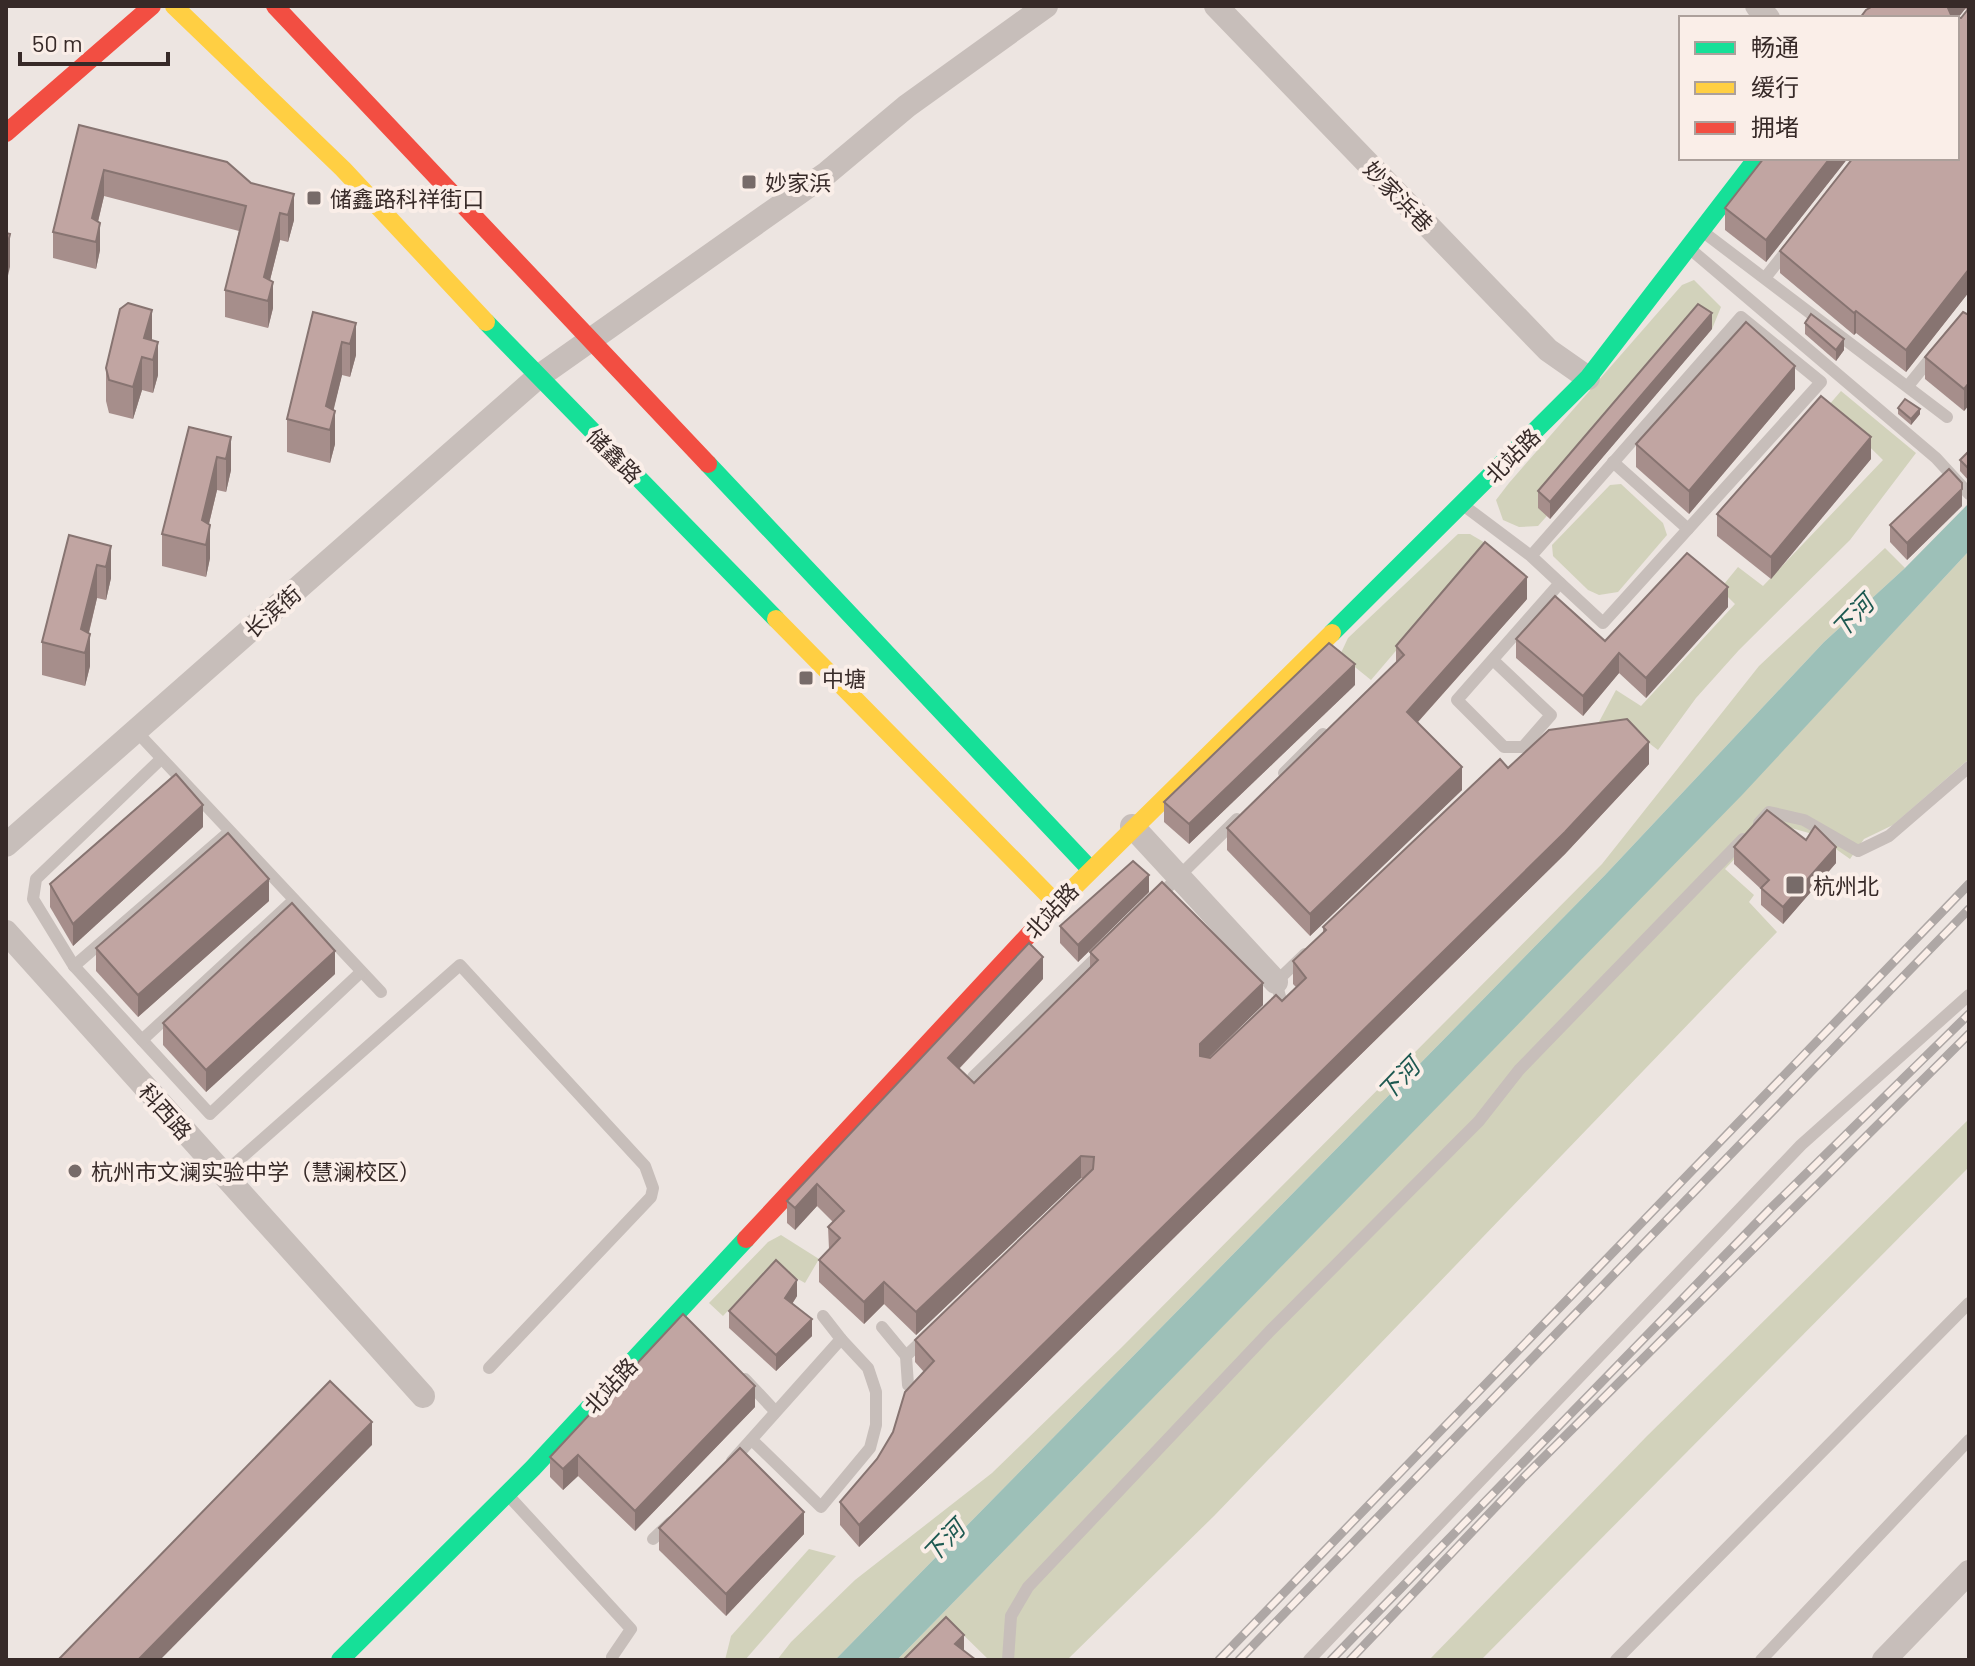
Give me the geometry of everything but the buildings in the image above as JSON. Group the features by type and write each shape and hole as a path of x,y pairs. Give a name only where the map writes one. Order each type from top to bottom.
{"street":[{"path":"6,133 152,6"},
{"name":"储鑫路","path":"174,6 343,169 538,377 1057,904"},
{"path":"275,6 1090,869"},
{"name":"长滨街","path":"6,845 538,377 827,173 907,106 1046,6"},
{"name":"妙家浜巷","path":"1216,6 1548,350 1588,378"},
{"name":"北站路","path":"340,1660 685,1316 1090,869 1463,505 1588,378 1755,160"},
{"path":"1132,826 1276,982"},
{"name":"科西路","path":"6,932 423,1396"},
{"path":"1884,1660 1969,1572"}],"lane":[{"path":"1702,231 1947,417"},
{"path":"1765,278 1793,242"},
{"path":"1689,248 1936,458 1969,494"},
{"path":"1463,505 1531,556 1603,623 1821,382 1741,317 1531,556"},
{"path":"1908,386 1939,349"},
{"path":"1613,462 1688,529"},
{"path":"1493,660 1551,715 1523,747 1504,747 1457,700 1560,583"},
{"path":"136,731 381,992"},
{"path":"1279,778 1323,734"},
{"path":"161,759 36,879 33,899 74,966 210,1114 361,972"},
{"path":"1008,1660 1011,1616 1028,1587 1269,1332 1479,1121 1519,1070 1769,812 1804,820 1858,851 1889,836 1969,767"},
{"path":"1145,911 1246,811"},
{"path":"74,966 229,832"},
{"path":"142,1040 294,900"},
{"path":"1261,1019 1281,1000 1276,982 1320,939"},
{"path":"973,1077 1110,944"},
{"path":"223,1174 460,965 645,1166 653,1188 651,1197 489,1368"},
{"path":"1309,1660 1801,1145 1969,995"},
{"path":"1616,1660 1969,1303"},
{"path":"752,1440 821,1507 870,1448 876,1425 876,1392 868,1368 823,1316"},
{"path":"906,1356 940,1324"},
{"path":"882,1327 906,1356 908,1385"},
{"path":"719,1473 841,1339"},
{"path":"733,1366 775,1411"},
{"path":"1761,1660 1969,1440"},
{"path":"507,1494 631,1629 612,1657"},
{"path":"653,1539 686,1506"}],"green space":[{"path":"1694,280 1721,307 1712,329 1538,526 1519,527 1503,520 1496,500 1509,483 1682,285"},
{"path":"1841,391 1916,453 1850,540 1739,650 1696,698 1658,750 1633,731 1592,735 1616,690 1641,706 1735,604 1720,589 1738,567 1763,586 1883,460 1828,406"},
{"path":"1621,484 1663,523 1667,535 1618,592 1599,595 1588,590 1553,556 1552,545 1610,485"},
{"path":"1458,534 1470,534 1487,544 1371,680 1340,655 1348,638"},
{"path":"1885,548 1905,568 1824,642 1606,874 835,1660 777,1660 791,1642 855,1580 992,1473 1121,1348 1602,864 1759,666"},
{"path":"1969,551 1969,759 1893,825 1864,839 1850,859 1816,835 1770,822 1725,869 1754,895 1749,902 1777,932 1214,1516 1067,1660 989,1660 948,1620 909,1660 897,1660 1742,794"},
{"path":"1969,1119 1969,1167 1481,1660 1429,1660 1647,1436"},
{"path":"781,1235 819,1259 805,1283 772,1264 723,1316 709,1303 768,1242"},
{"path":"809,1549 836,1556 745,1660 725,1660 731,1636"}],"water":[{"path":"1969,503 1969,551 1743,794 897,1660 835,1660 1606,874 1824,642 1905,568"}],"railway":[{"path":"1219,1660 1969,884"},
{"path":"1239,1660 1969,909"},
{"path":"1331,1660 1769,1210 1969,1014"},
{"path":"1350,1660 1523,1478 1969,1034"}],"traffic: fast":[{"path":"1332,633 1588,378 1755,160"},
{"path":"486,322 776,619"},
{"path":"708,464 1090,869"},
{"path":"340,1660 533,1468 746,1239"}],"traffic: slow":[{"path":"174,6 343,169 486,322"},
{"path":"776,619 1057,904"},
{"path":"1060,901 1332,633"}],"traffic: jam":[{"path":"6,133 152,6"},
{"path":"275,6 708,464"},
{"path":"746,1239 1060,901"}],"place":[{"name":"妙家浜","path":"749,182"},
{"name":"储鑫路科祥街口","path":"314,198"},
{"name":"中塘","path":"806,678"},
{"name":"杭州北","path":"1795,885"},
{"name":"杭州市文澜实验中学（慧澜校区）","path":"75,1171"}],"water label":[{"name":"下河","path":"1852,616"},
{"name":"下河","path":"1398,1079"},
{"name":"下河","path":"943,1541"}]}
